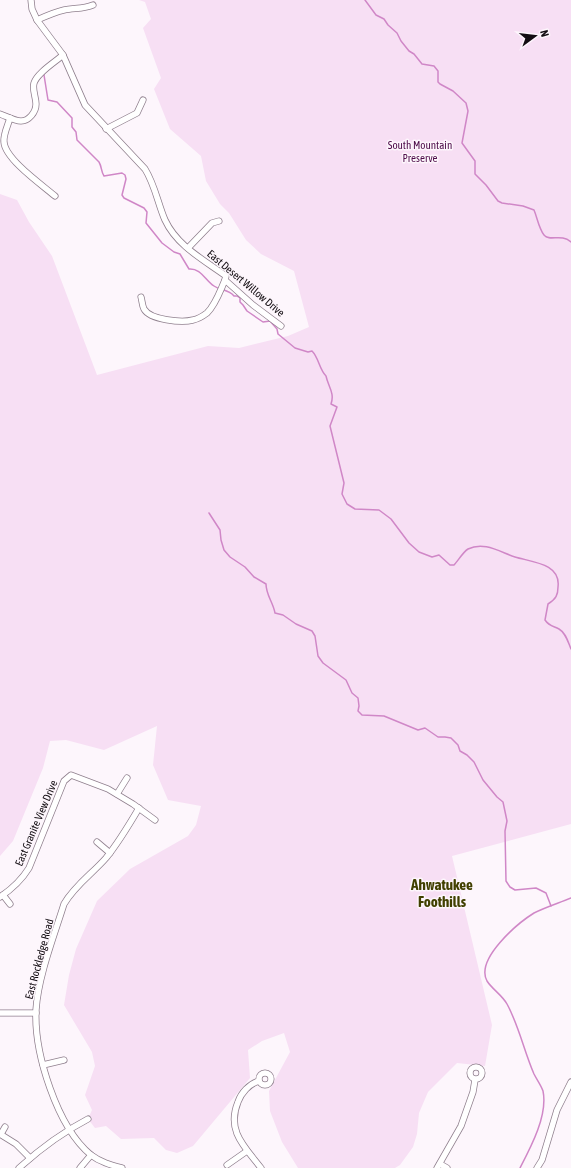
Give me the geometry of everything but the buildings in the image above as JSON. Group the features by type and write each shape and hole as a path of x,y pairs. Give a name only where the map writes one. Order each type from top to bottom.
{"street":[{"name":"East Desert Willow Drive","path":"32,0 32,9 37,20 63,55 85,105 145,169 150,178 166,221 173,234 188,248 226,276 225,280 252,304 281,326"},
{"path":"37,20 51,14 66,10 86,8 93,5"},
{"path":"0,114 20,121 28,118 35,112 36,104 34,83 38,75 63,55"},
{"path":"106,129 137,113 143,100"},
{"path":"10,118 4,143 8,154 19,166 56,196"},
{"path":"188,248 212,223 219,222"},
{"path":"141,296 143,308 147,313 155,317 183,322 194,320 206,313 214,304 225,280"},
{"name":"East Granite View Drive","path":"10,904 2,896 21,880 29,868 64,781 71,775 117,794"},
{"path":"127,778 117,794 155,820"},
{"name":"East Rockledge Road","path":"91,1155 83,1147 59,1108 43,1065 37,1035 36,1013 40,985 64,904 79,884 110,853 125,832 139,808"},
{"path":"97,842 110,853"},
{"path":"0,1013 36,1013"},
{"path":"43,1065 64,1060"},
{"path":"259,1080 247,1088 239,1098 235,1110 234,1121 239,1140 261,1168"},
{"path":"447,1168 439,1166 461,1126 473,1092 475,1080"},
{"path":"537,1168 542,1160 557,1110 571,1082"},
{"path":"19,1168 30,1158 88,1119"},
{"path":"5,1127 1,1134 16,1144 30,1158"},
{"path":"227,1165 247,1151"},
{"path":"80,1168 91,1155 100,1161 122,1168"}],"green space":[{"name":"South Mountain Preserve","path":"139,0 571,0 571,824 452,856 492,1025 485,1066 457,1063 428,1092 419,1113 417,1134 413,1147 400,1165 395,1168 298,1168 282,1142 270,1111 269,1091 290,1052 284,1033 262,1041 248,1050 250,1078 193,1146 177,1153 166,1150 154,1138 121,1139 106,1126 95,1128 88,1119 92,1110 85,1095 95,1066 92,1052 64,1005 69,975 76,949 97,901 130,869 188,836 196,825 201,806 168,800 153,765 157,726 104,750 66,740 50,741 43,768 13,841 0,856 0,194 17,200 29,222 52,256 97,375 208,346 239,348 288,336 309,327 294,271 261,254 246,240 229,213 220,204 206,181 201,156 170,129 154,89 161,78 143,28 151,19 145,2"}],"waterway":[{"path":"365,0 376,15 384,19 397,33 409,51 414,54 422,64 434,66 438,71 438,82 453,91 466,103 468,111 462,143 475,161 475,174 486,185 498,201 523,206 534,210 541,230 546,237 563,238 571,242"},
{"path":"44,75 48,100 57,102 72,118 72,127 76,132 77,140 99,162 104,176 122,173 125,175 126,179 122,195 124,198 144,208 147,212 146,223 162,243 174,252 180,254 189,269 197,270 214,286 240,298 240,302 247,311 263,322 270,321 277,329 278,334 295,348 308,352 312,351 326,376 331,390 331,404 337,407 330,426 344,483 342,494 347,504 355,509 379,510 391,519 409,543 419,552 432,557 439,555 450,565 454,565 468,549 480,546 492,548 550,568 558,579 558,590 555,599 548,604 545,620 563,633 571,649"},
{"path":"209,513 220,530 224,550 230,557 245,567 254,577 266,584 267,592 275,613 283,615 296,624 312,631 315,636 318,656 323,663 346,680 352,693 358,698 358,711 362,715 384,716 418,730 425,728 438,737 451,738 458,745 460,751 474,762 483,780 503,802 507,821 505,831 506,881 510,887 515,890 536,888 546,893 551,906"},
{"path":"520,1168 538,1131 543,1110 543,1091 530,1065 511,1012 505,1001 487,981 485,972 487,962 492,952 518,925 534,913 571,898"}],"district":[{"name":"Ahwatukee Foothills","path":"442,892"}]}
